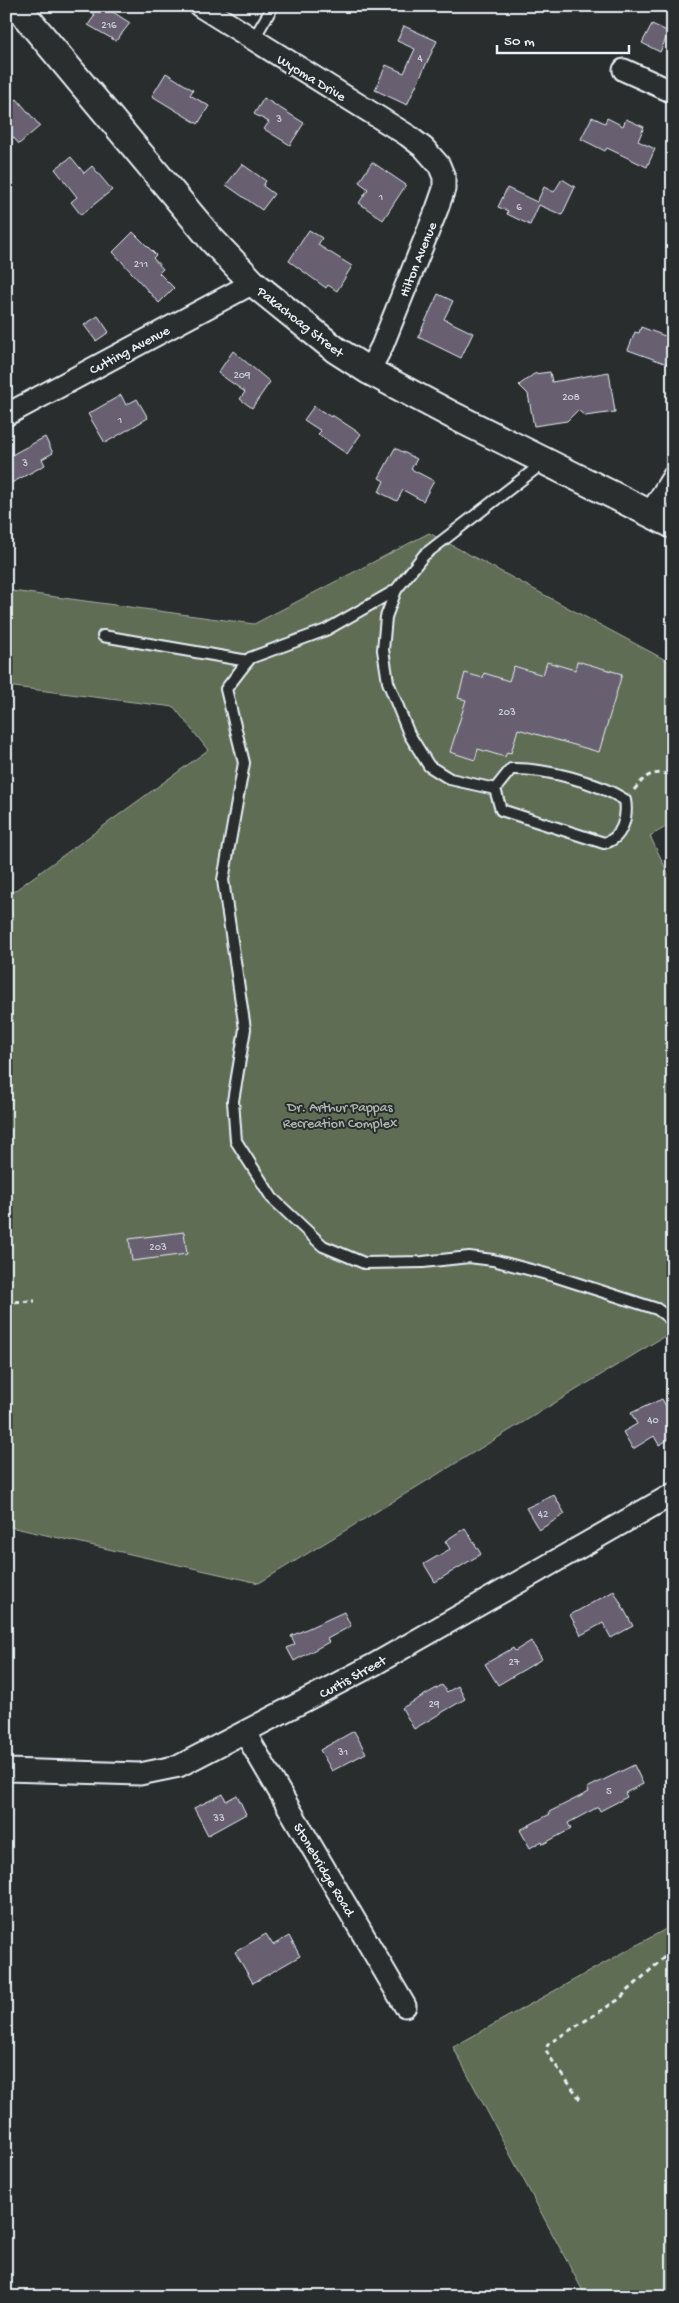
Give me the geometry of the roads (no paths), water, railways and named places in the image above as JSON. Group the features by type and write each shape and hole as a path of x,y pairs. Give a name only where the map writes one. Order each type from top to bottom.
{"street":[{"name":"Pakachoag Street","path":"17,6 173,195 253,284 336,350 369,371 544,462 661,520"},
{"name":"Wyoma Drive","path":"200,6 408,135 424,148"},
{"path":"624,70 673,92"},
{"name":"Hilton Avenue","path":"369,371 382,346 442,197 444,186 442,171 424,148"},
{"name":"Cutting Avenue","path":"6,415 253,284"},
{"path":"661,520 673,477"},
{"name":"Curtis Street","path":"6,1770 84,1774 140,1774 160,1771 189,1762 383,1659 673,1494"},
{"name":"Stonebridge Road","path":"245,1733 406,2006"}],"lane":[{"path":"253,40 273,6"},
{"path":"495,789 450,779 430,766 409,734 388,682 383,650 386,617 396,590 424,556 544,462"},
{"path":"396,590 326,630 250,658 226,689 244,763 223,880 245,1028 233,1101 236,1141 272,1198 323,1246 364,1263 423,1262 469,1257 493,1260 554,1276 657,1309 673,1321"},
{"path":"103,636 248,661"},
{"path":"511,768 528,768 570,778 615,794 625,800 627,808 620,834 612,841 604,843 501,810 495,789 511,768"}],"park label":[{"name":"Dr. Arthur Pappas Recreation Complex","path":"340,1114"}]}
